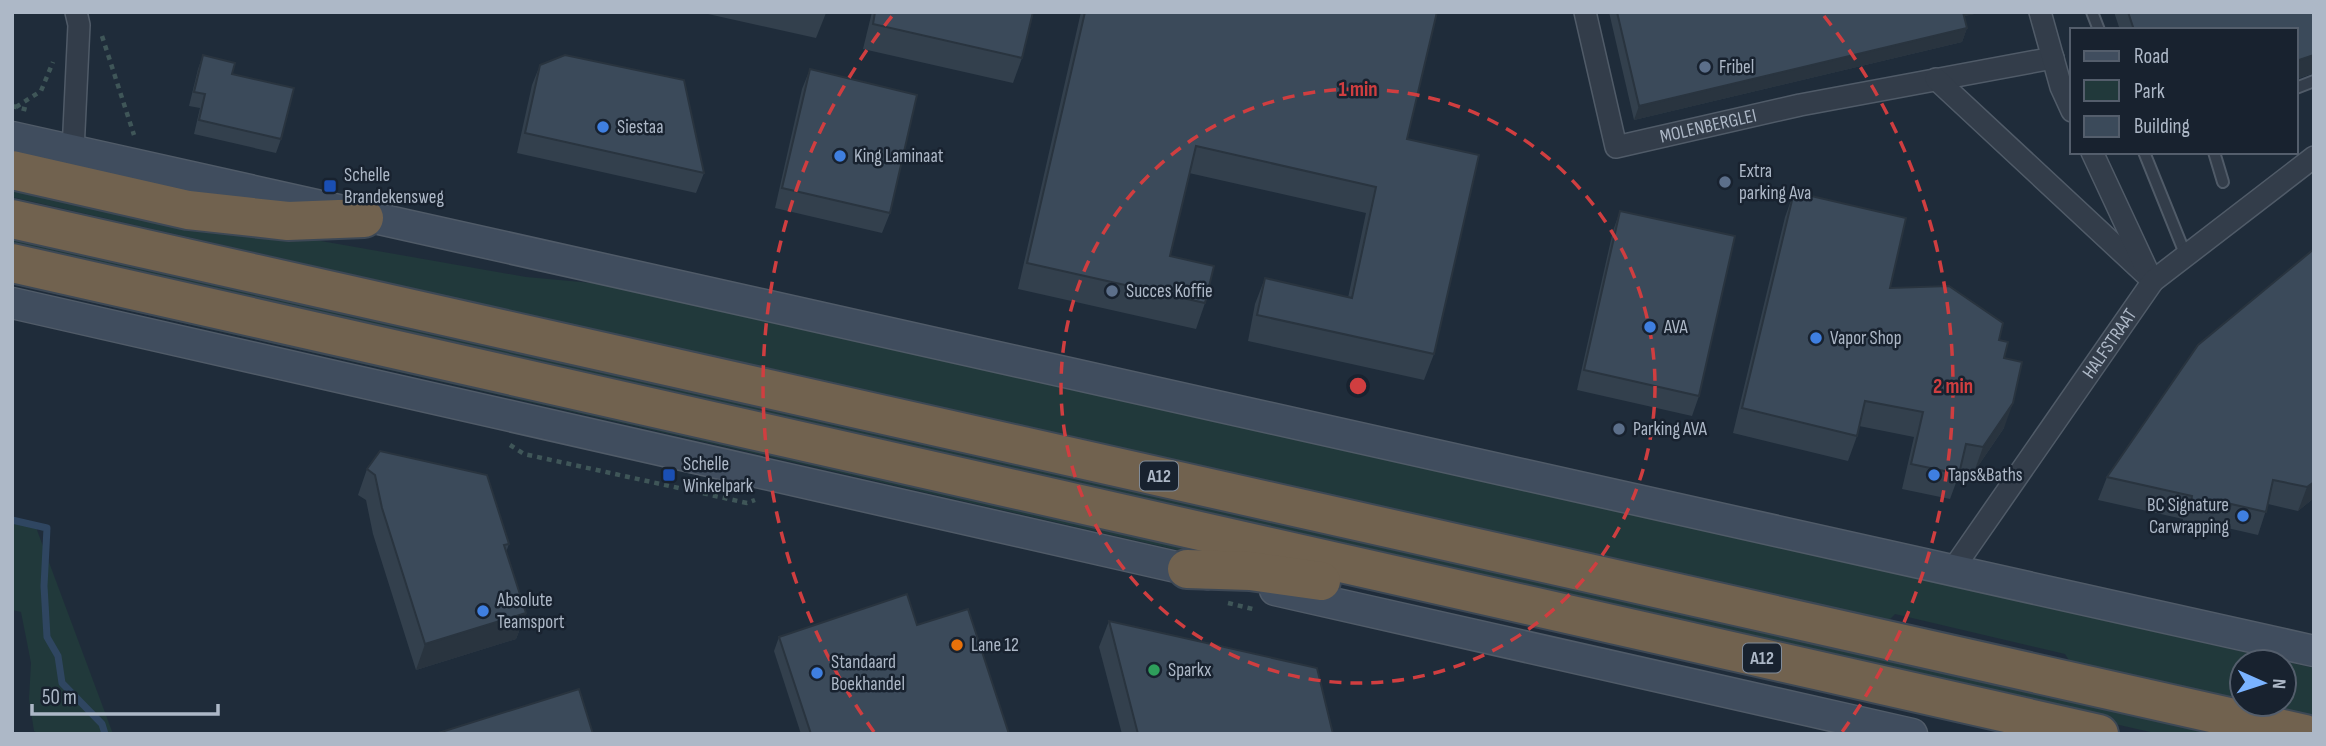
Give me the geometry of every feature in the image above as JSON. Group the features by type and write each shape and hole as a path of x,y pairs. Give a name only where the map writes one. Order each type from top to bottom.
{"highway":[{"path":"12,170 188,210 288,221 364,218"},
{"name":"A12","path":"12,219 2305,734"},
{"name":"A12","path":"12,263 2099,734"},
{"path":"1187,569 1250,572 1351,585 1424,581"}],"main road":[{"path":"12,138 2314,651"},
{"path":"12,303 1187,569 1875,730 1912,734"}],"street":[{"name":"MOLENBERGLEI","path":"1585,12 1616,147 1800,105 2053,58"},
{"path":"2040,12 2070,105"},
{"path":"73,151 77,19"},
{"path":"1936,79 2153,281"},
{"path":"2093,154 2153,281"},
{"name":"HALFSTRAAT","path":"1951,572 2153,281 2314,157"}],"lane":[{"path":"2145,154 2186,256"},
{"path":"2215,154 2223,182"}],"path":[{"path":"16,107 41,91 52,63 77,19 101,33 134,135"}],"green space":[{"path":"12,179 150,211 526,277 636,287 2228,648 2228,698 2072,665 2065,654 1895,614 1886,623 12,197"},
{"path":"12,232 2242,734 2159,734 12,249"},
{"path":"12,277 1195,543 1191,553 12,284"},
{"path":"12,517 34,522 113,734 40,734 34,731 29,699 31,663 21,612 12,610"},
{"path":"2298,664 2314,668 2314,716 2298,713"}],"building":[{"path":"875,12 1033,12 1022,58 873,24"},
{"path":"1085,12 1437,12 1407,139 1479,155 1434,354 1257,315 1265,278 1352,298 1376,187 1196,146 1170,256 1214,266 1205,303 1027,263"},
{"path":"1617,12 1963,12 1967,28 1639,106"},
{"path":"2128,12 2314,12 2314,55 2298,60 2298,28 2133,28"},
{"path":"203,55 235,63 232,74 294,88 281,139 199,120 205,94 194,92"},
{"name":"Siestaa","path":"565,55 684,80 704,173 525,133 540,65"},
{"path":"810,69 917,95 890,213 782,188"},
{"path":"1794,192 1906,218 1890,288 1949,286 2003,323 1999,340 2008,342 2004,358 2022,362 2013,403 1983,447 1966,444 1959,474 1911,464 1923,412 1865,401 1857,436 1742,408"},
{"path":"1620,211 1735,236 1699,396 1584,370"},
{"path":"2314,249 2314,482 2307,487 2273,480 2266,512 2231,504 2229,511 2191,502 2192,496 2107,477 2198,345"},
{"path":"380,451 487,475 509,544 504,545 526,613 425,644 382,508 375,475 367,469"},
{"path":"907,594 917,625 968,609 1009,734 811,734 779,637"},
{"name":"Sparkx","path":"1109,621 1317,668 1333,734 1138,734"},
{"path":"579,689 593,734 435,734"}],"waterway":[{"path":"12,520 47,528 44,586 47,637 58,656 62,683 102,724 105,734"}],"place":[{"name":"Fribel","path":"1705,67"},
{"name":"Siestaa","path":"603,127"},
{"name":"King Laminaat","path":"840,156"},
{"name":"Extra parking Ava","path":"1725,182"},
{"name":"Schelle Brandekensweg","path":"330,186"},
{"name":"Succes Koffie","path":"1112,291"},
{"name":"AVA","path":"1650,327"},
{"name":"Vapor Shop","path":"1816,338"},
{"name":"Parking AVA","path":"1619,429"},
{"name":"Schelle Winkelpark","path":"669,475"},
{"name":"Taps&Baths","path":"1934,475"},
{"name":"BC Signature Carwrapping","path":"2243,516"},
{"name":"Absolute Teamsport","path":"483,611"},
{"name":"Lane 12","path":"957,645"},
{"name":"Sparkx","path":"1154,670"},
{"name":"Standaard Boekhandel","path":"817,673"}]}
